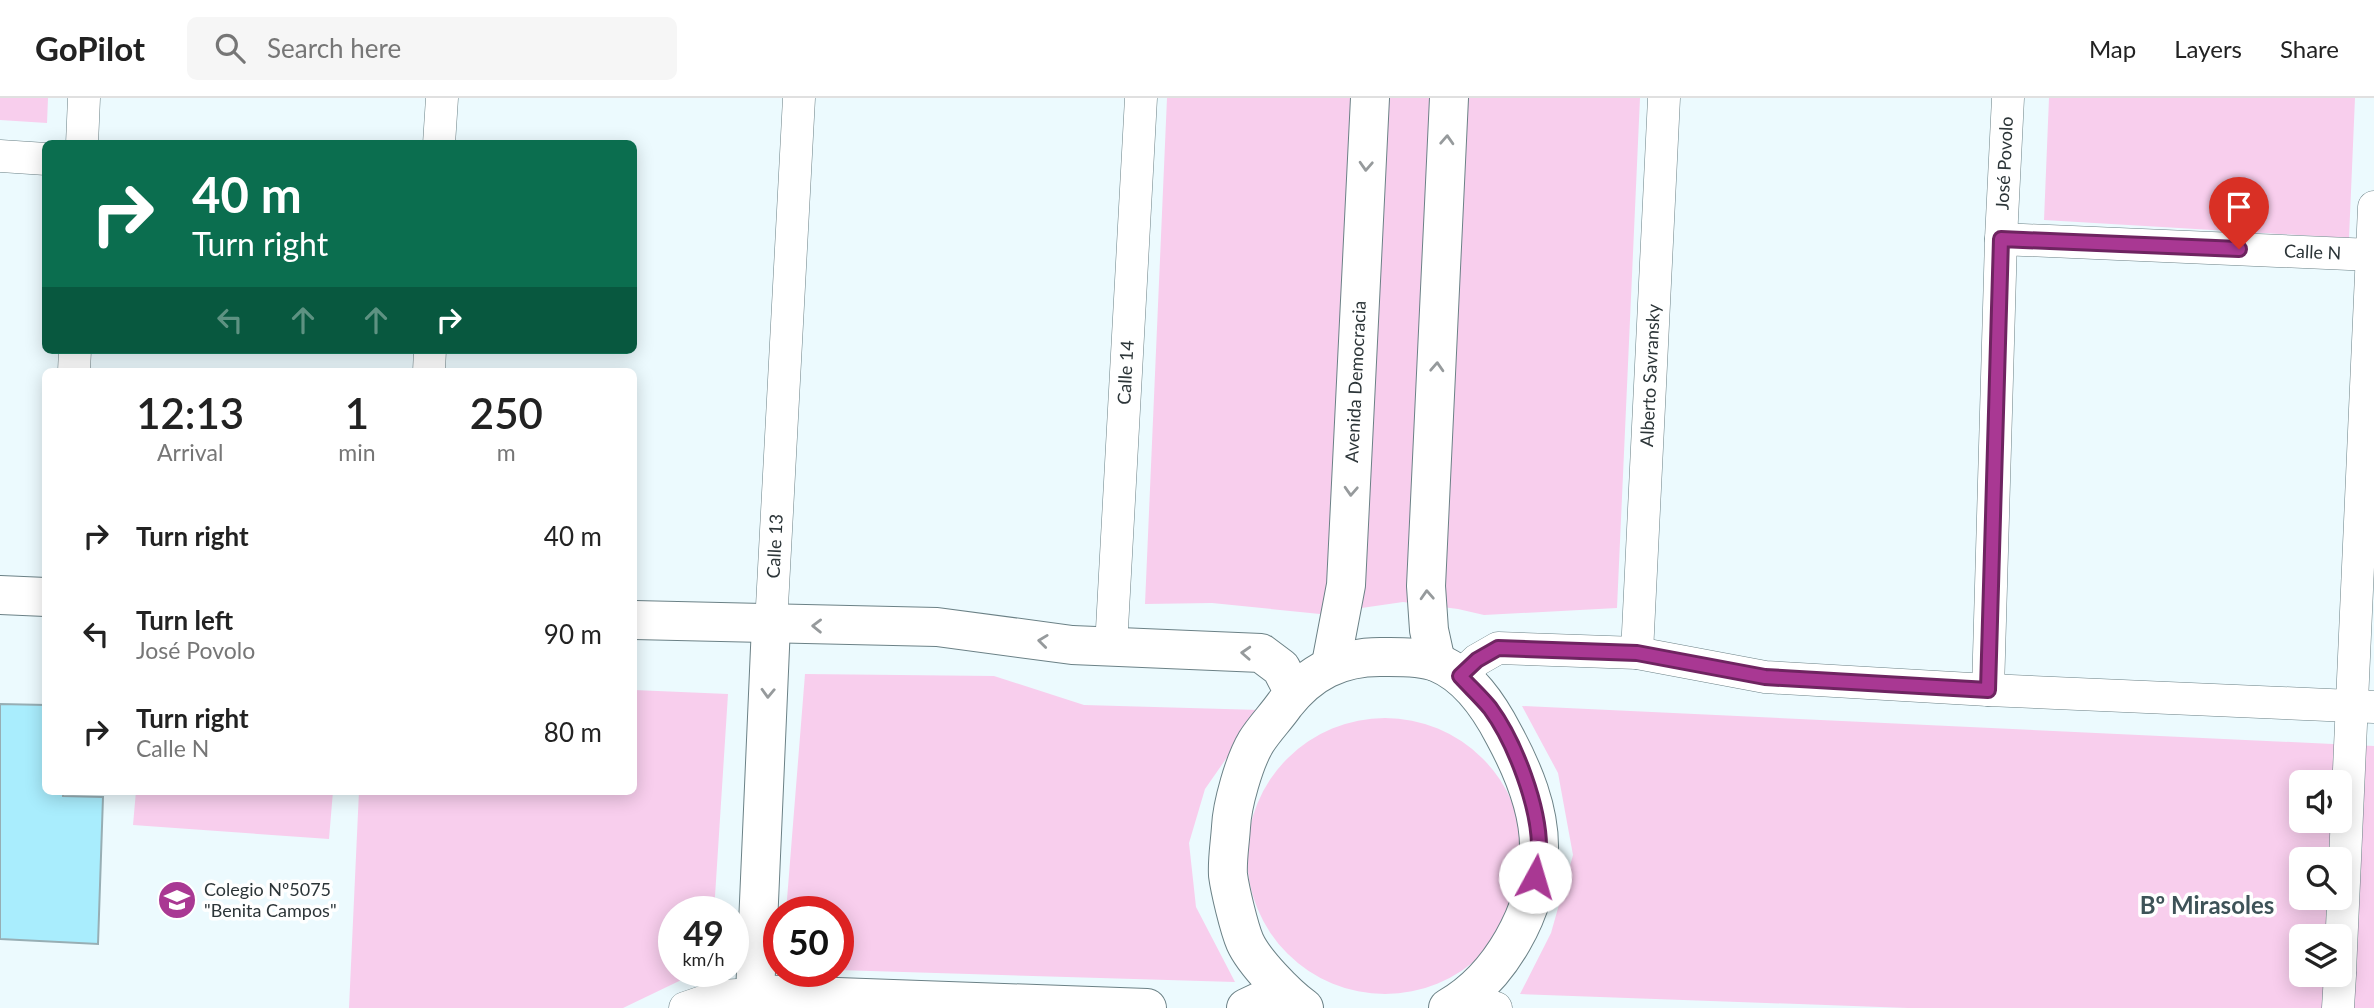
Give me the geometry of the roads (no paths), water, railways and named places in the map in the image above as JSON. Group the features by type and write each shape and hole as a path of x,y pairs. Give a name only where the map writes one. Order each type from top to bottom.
{"main road":[{"name":"Avenida Democracia","path":"1331,664 1346,584 1370,98"},
{"path":"1449,98 1426,586 1429,630 1448,669 1490,709 1518,760 1532,800 1539,850 1530,904 1510,947 1483,981 1469,1005"},
{"path":"0,595 42,597"},
{"path":"637,620 937,627 1072,645 1261,653 1281,668 1294,693"},
{"name":"Calle 13","path":"755,1001 771,625"},
{"path":"1298,1004 1245,942 1228,875 1231,809 1255,743 1294,693 1331,664 1366,657 1395,657 1448,669"},
{"path":"755,1001 1147,1008"},
{"path":"1246,1008 1298,1004"}],"street":[{"path":"82,140 84,98"},
{"path":"439,140 442,98"},
{"name":"Calle 13","path":"771,625 799,98"},
{"name":"Calle 14","path":"1111,647 1140,98"},
{"name":"Alberto Savransky","path":"1637,653 1664,98"},
{"name":"José Povolo","path":"1988,690 2001,239 2008,98"},
{"path":"0,156 42,159"},
{"path":"2344,924 2363,707 2374,207"},
{"name":"Calle N","path":"2001,239 2372,255"},
{"path":"1448,669 1477,660 1498,648 1637,653 1765,677 2363,707"},
{"path":"2338,1008 2339,987"},
{"path":"685,1008 720,996 755,1001"}],"place":[{"name":"Colegio Nº5075 \"Benita Campos\"","path":"177,900"}],"district":[{"name":"Bº Mirasoles","path":"2207,906"}]}
